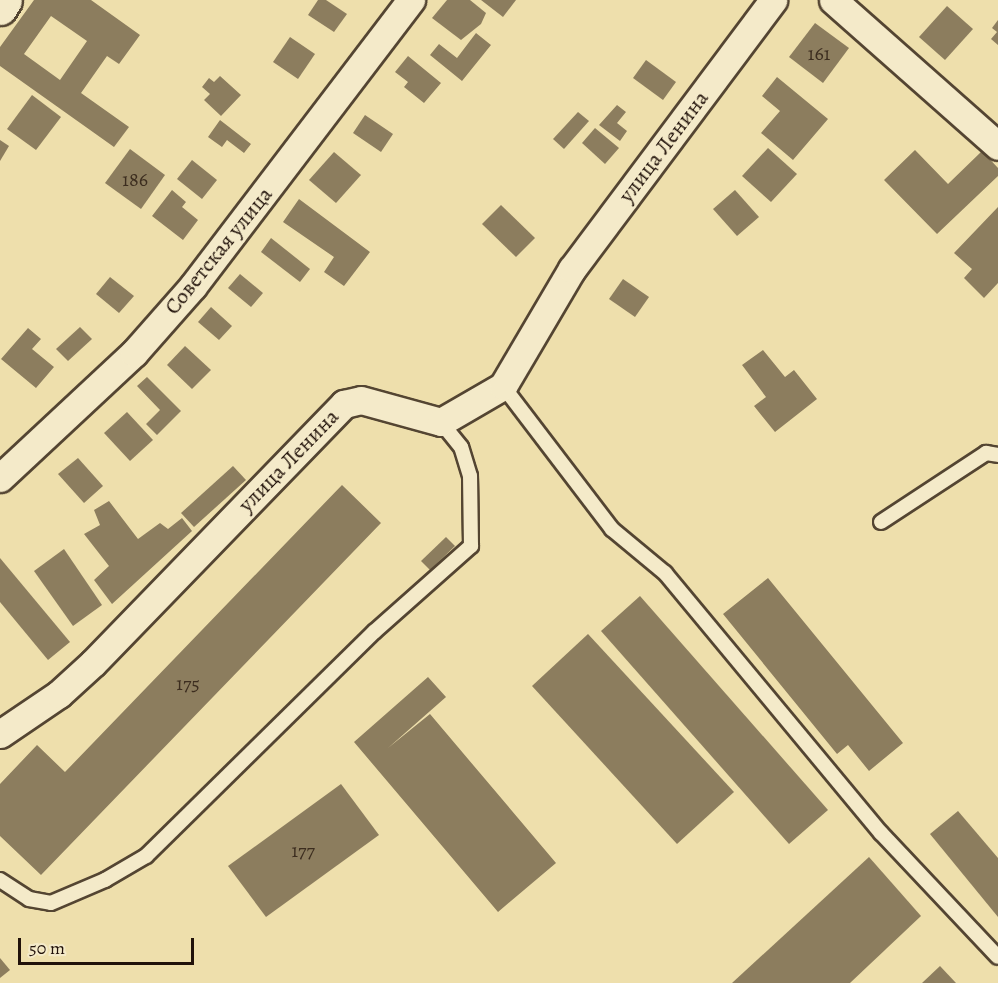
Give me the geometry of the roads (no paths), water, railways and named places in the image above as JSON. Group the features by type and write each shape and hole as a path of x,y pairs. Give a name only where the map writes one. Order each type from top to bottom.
{"street":[{"path":"0,8 5,0"},
{"name":"Советская улица","path":"0,478 134,353 194,286 411,0"},
{"name":"улица Ленина","path":"0,734 59,694 93,663 344,404 361,400 441,422 503,386 572,269 773,0"},
{"path":"832,0 995,137"}],"lane":[{"path":"503,386 612,529 665,573 881,833 998,957"},
{"path":"0,880 29,899 51,903 105,880 146,856 374,632 471,546 470,476 461,447 441,422"},
{"path":"881,522 986,453 998,455"}]}
